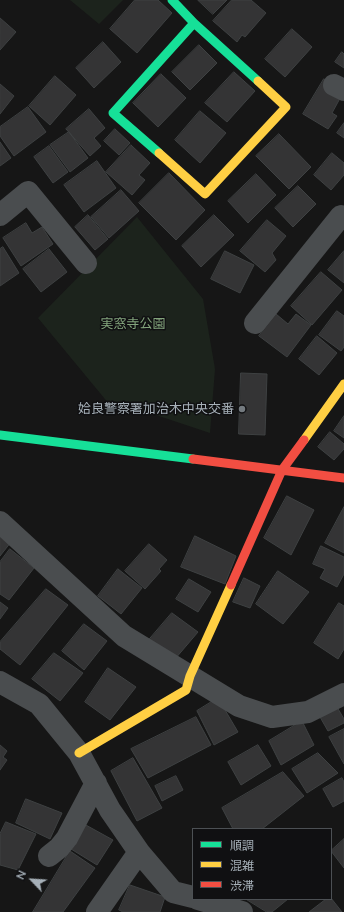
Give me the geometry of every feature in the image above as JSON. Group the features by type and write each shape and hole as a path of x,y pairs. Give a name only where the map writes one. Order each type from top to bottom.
{"street":[{"path":"172,0 194,24 286,106 205,194 113,113 194,24"},
{"path":"0,215 28,192 86,264"},
{"path":"255,323 341,216 344,218"},
{"path":"79,753 186,690 190,676 282,470 344,384"},
{"path":"0,435 344,478"},
{"path":"0,522 124,636 239,706 272,717 308,712 343,697"},
{"path":"0,682 39,704 79,753 110,810 139,852 174,892 192,897"},
{"path":"49,856 59,848 67,838 96,783"},
{"path":"97,912 139,852"},
{"path":"201,900 242,912"}],"green space":[{"path":"70,0 123,0 99,24"},
{"name":"実窓寺公園","path":"137,217 203,299 215,369 210,433 153,414 114,410 38,318"}],"building":[{"path":"135,0 158,0 172,13 137,53 110,29"},
{"path":"198,0 227,0 213,14"},
{"path":"232,0 251,0 266,13 245,37 242,35 237,42 213,21"},
{"path":"0,18 16,32 0,50"},
{"path":"292,29 312,47 285,77 265,59"},
{"path":"103,42 121,62 94,88 76,68"},
{"path":"199,45 217,63 190,90 172,72"},
{"path":"342,52 344,54 344,68 335,62"},
{"path":"234,72 255,91 227,122 205,103"},
{"path":"161,74 186,98 158,127 133,103"},
{"path":"55,76 76,95 50,125 29,106"},
{"path":"324,79 344,91 332,113 337,116 328,129 303,114"},
{"path":"0,84 14,96 0,114"},
{"path":"28,107 46,132 14,156 0,136 0,127"},
{"path":"89,109 105,128 94,138 101,146 90,156 66,129"},
{"path":"200,111 226,133 200,163 175,140"},
{"path":"344,123 344,138 337,133"},
{"path":"115,129 130,143 119,155 104,141"},
{"path":"69,132 88,158 70,172 50,145"},
{"path":"279,134 311,167 289,189 256,156"},
{"path":"0,142 11,158 0,166"},
{"path":"131,145 150,163 139,175 145,180 132,195 106,172"},
{"path":"49,146 68,172 53,183 34,157"},
{"path":"332,153 344,163 344,175 331,190 314,175"},
{"path":"97,161 116,188 84,212 64,185"},
{"path":"169,173 205,210 176,240 139,203"},
{"path":"256,174 276,195 248,223 228,201"},
{"path":"298,186 316,204 293,227 275,208"},
{"path":"121,190 139,211 109,238 91,217"},
{"path":"88,215 108,239 95,250 75,227"},
{"path":"214,215 234,235 201,267 182,246"},
{"path":"267,220 286,236 272,253 276,260 265,272 240,251"},
{"path":"26,223 32,233 42,227 53,244 21,266 3,238"},
{"path":"3,247 19,273 0,286 0,249"},
{"path":"49,249 67,272 41,292 23,269"},
{"path":"225,251 254,265 240,293 211,279"},
{"path":"344,251 344,283 328,270"},
{"path":"321,272 342,290 312,325 291,306"},
{"path":"337,311 344,316 344,347 341,351 319,335"},
{"path":"276,314 288,324 296,314 311,325 287,357 259,336"},
{"path":"317,336 337,353 319,375 299,359"},
{"path":"241,373 267,374 265,435 239,434"},
{"path":"344,416 344,438 334,431"},
{"path":"330,432 344,444 344,449 334,460 318,447"},
{"path":"287,496 314,510 291,555 264,538"},
{"path":"344,507 344,553 325,543"},
{"path":"0,533 11,542 0,556"},
{"path":"195,536 236,556 225,584 181,567"},
{"path":"149,544 167,560 159,569 161,571 145,589 125,571"},
{"path":"321,546 344,557 344,574 337,587 320,578 325,569 313,564"},
{"path":"10,549 34,568 9,600 0,594 0,562"},
{"path":"118,569 142,588 121,614 98,596"},
{"path":"278,571 309,592 283,624 256,604"},
{"path":"244,578 260,586 250,608 233,602"},
{"path":"189,579 211,592 198,612 176,599"},
{"path":"46,589 68,605 20,665 0,649 0,642"},
{"path":"0,602 8,608 0,619"},
{"path":"339,603 344,606 344,649 338,659 314,643"},
{"path":"172,613 198,632 175,659 148,641"},
{"path":"84,624 107,641 84,670 62,651"},
{"path":"54,653 83,673 60,701 32,679"},
{"path":"108,668 136,687 110,720 85,702"},
{"path":"218,698 238,732 214,745 197,711"},
{"path":"337,707 344,719 344,723 328,731 320,717"},
{"path":"196,717 211,745 148,778 131,749"},
{"path":"302,721 314,745 281,765 269,741"},
{"path":"344,729 344,764 329,737"},
{"path":"0,745 7,751 3,757 7,760 0,770"},
{"path":"258,745 271,766 241,785 228,762"},
{"path":"318,753 338,773 307,793 292,769"},
{"path":"133,758 162,808 137,821 111,771"},
{"path":"283,772 304,796 263,828 232,828 222,808"},
{"path":"176,776 183,790 162,801 155,786"},
{"path":"342,778 344,782 344,801 333,807 323,789"},
{"path":"26,799 62,813 50,839 16,823"},
{"path":"6,822 36,834 18,870 0,865 0,834"},
{"path":"84,824 113,840 97,865 71,849"},
{"path":"344,839 344,868 332,852 332,850"},
{"path":"70,851 95,868 63,912 33,912"},
{"path":"130,885 165,897 160,912 123,912 119,910"},
{"path":"332,899 342,912 309,912 325,900"},
{"path":"248,900 287,900 272,912 267,912"}],"traffic: fast":[{"path":"159,153 113,113 194,23 172,0"},
{"path":"194,23 258,81"},
{"path":"0,435 193,459"}],"traffic: slow":[{"path":"159,153 205,194 286,107 258,81"},
{"path":"304,440 344,384"},
{"path":"79,753 186,690 190,676 231,585"}],"traffic: jam":[{"path":"231,585 282,470 304,440"},
{"path":"193,459 344,478"}],"place":[{"name":"姶良警察署加治木中央交番","path":"242,409"}]}
